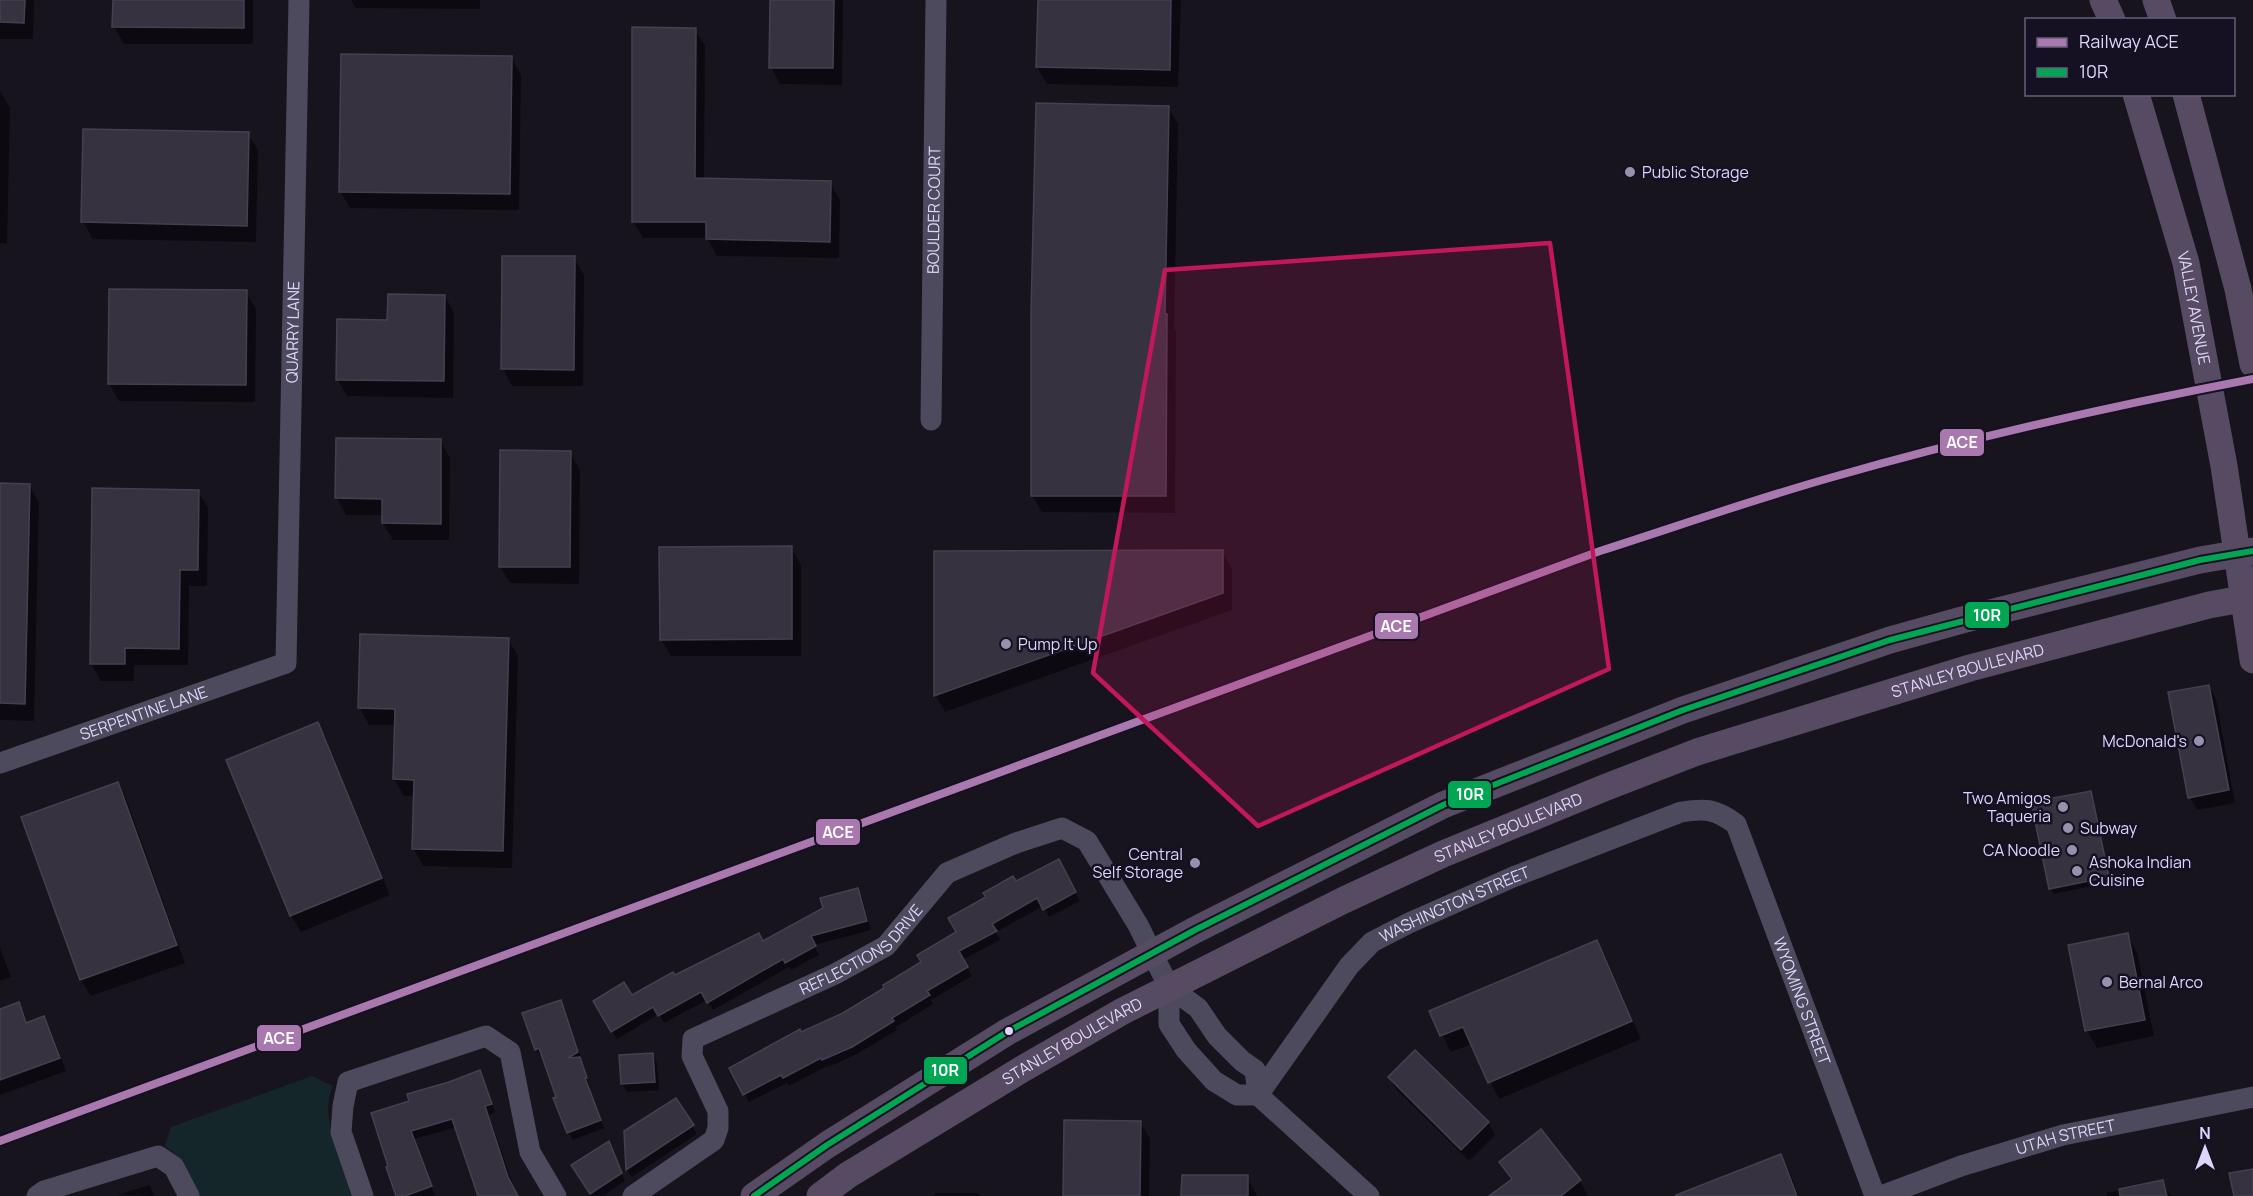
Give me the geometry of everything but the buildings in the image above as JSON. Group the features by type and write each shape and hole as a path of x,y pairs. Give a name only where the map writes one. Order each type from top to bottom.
{"main road":[{"path":"2103,0 2111,18"},
{"path":"2156,0 2162,18"},
{"name":"VALLEY AVENUE","path":"2137,96 2186,263 2246,552 2253,660"},
{"path":"2187,96 2238,289 2253,364"},
{"path":"754,1196 827,1145 1007,1032 1152,953 1443,806 1683,710 1890,640 2188,563 2246,552"},
{"name":"STANLEY BOULEVARD","path":"820,1196 848,1175 1024,1068 1168,987 1443,854 1697,752 1970,668 2209,605 2248,598"},
{"path":"827,1145 848,1175"}],"street":[{"name":"QUARRY LANE","path":"286,663 299,0"},
{"name":"BOULDER COURT","path":"931,420 936,0"},
{"name":"SERPENTINE LANE","path":"0,763 286,663"},
{"name":"WASHINGTON STREET","path":"1258,1095 1349,966 1372,942 1409,923 1514,877 1681,812 1697,809 1719,812"},
{"name":"WYOMING STREET","path":"1719,812 1736,824 1875,1196"},
{"name":"REFLECTIONS DRIVE","path":"633,1196 714,1140 718,1128 718,1111 692,1056 693,1039 835,974 886,946 947,873 1016,843 1062,828 1087,841 1138,925 1152,953"},
{"path":"1152,953 1168,987 1169,1024 1186,1050 1214,1081 1237,1095 1258,1095"},
{"path":"1168,987 1198,1008 1217,1036 1242,1061 1255,1070 1258,1095 1370,1196"},
{"path":"363,1196 342,1132 343,1106 348,1082 486,1036 510,1052 530,1152 556,1196"},
{"name":"UTAH STREET","path":"1881,1196 1961,1166 2063,1135 2253,1097"},
{"path":"37,1196 44,1191 158,1156 174,1167 189,1196"}],"highlighted area":[{"path":"1550,243 1609,669 1258,826 1093,673 1165,270"}],"shaded area":[{"path":"312,1076 333,1086 329,1098 330,1124 354,1196 197,1196 181,1162 165,1146 171,1127"}],"rail line":[{"name":"ACE","path":"0,1141 1600,551 1746,503 1885,462 2095,411 2253,379"}],"transit line":[{"name":"10R","path":"754,1196 827,1145 1007,1032 1195,930 1443,805 1683,710 1890,640 2200,560 2253,551"}],"place":[{"name":"Public Storage","path":"1630,172"},
{"name":"Pump It Up","path":"1006,644"},
{"name":"McDonald's","path":"2199,741"},
{"name":"Two Amigos Taqueria","path":"2063,807"},
{"name":"Subway","path":"2068,828"},
{"name":"CA Noodle","path":"2072,850"},
{"name":"Central Self Storage","path":"1195,863"},
{"name":"Ashoka Indian Cuisine","path":"2077,871"},
{"name":"Bernal Arco","path":"2107,982"}]}
